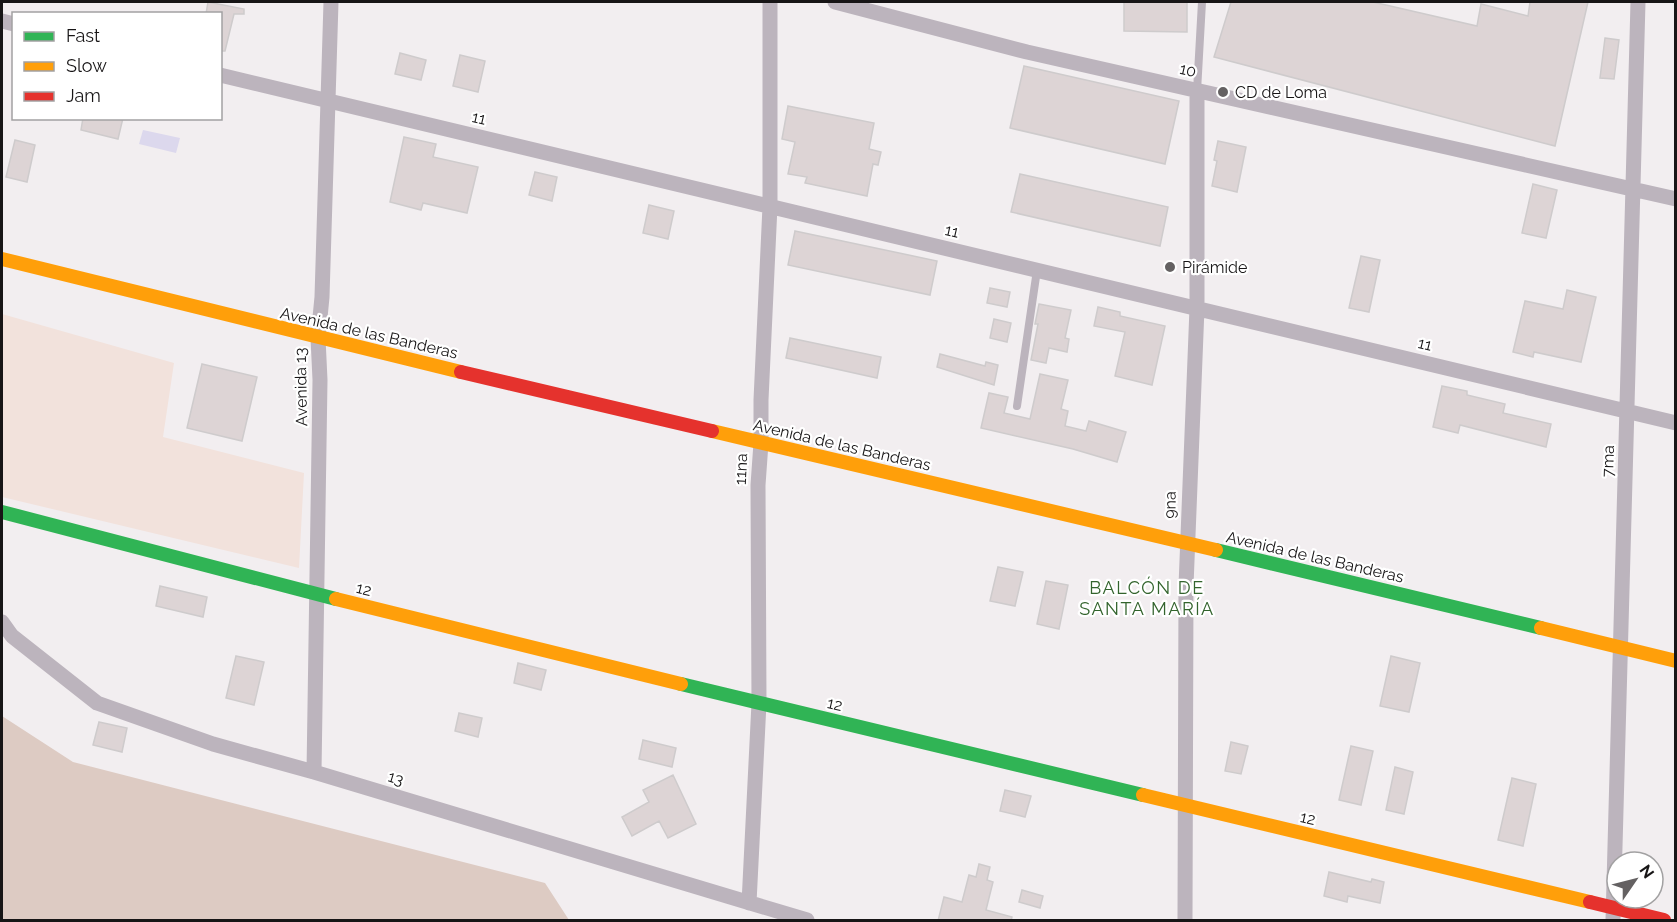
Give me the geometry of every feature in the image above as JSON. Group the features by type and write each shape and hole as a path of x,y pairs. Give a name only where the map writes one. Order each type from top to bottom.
{"street":[{"name":"Avenida 13","path":"314,772 320,380 318,338 322,297 331,2"},
{"name":"11na","path":"749,903 759,703 758,485 770,206 770,2"},
{"name":"10","path":"835,2 1027,52 1676,200"},
{"name":"7ma","path":"1613,914 1638,2"},
{"name":"11","path":"222,75 1676,423"},
{"name":"9na","path":"1185,921 1185,586 1197,308 1197,91"},
{"name":"Avenida de las Banderas","path":"2,259 318,338 1188,543 1676,661"},
{"name":"12","path":"2,512 317,594 1186,805 1613,914 1664,921"},
{"name":"13","path":"2,622 12,636 97,703 213,744 314,772 807,921"}],"lane":[{"path":"1197,91 1202,2"},
{"path":"1017,406 1037,270"}],"shaded area":[{"path":"143,130 180,138 176,153 139,144"},
{"path":"2,314 174,363 163,437 304,473 299,568 2,497"},
{"path":"2,716 73,762 545,883 569,920 2,920"}],"building":[{"path":"208,2 244,9 244,14 234,14 225,51 222,51 222,12 206,12"},
{"path":"1124,2 1187,2 1187,32 1124,31"},
{"path":"1231,2 1373,2 1477,26 1481,4 1528,16 1530,2 1588,2 1555,146 1214,57"},
{"path":"1605,38 1619,40 1614,79 1600,78"},
{"path":"400,53 426,60 421,80 395,74"},
{"path":"460,55 485,61 478,92 453,86"},
{"path":"1024,66 1179,101 1165,164 1010,128"},
{"path":"788,106 874,123 869,149 881,152 878,165 873,164 867,196 805,183 807,177 788,174 795,142 782,139"},
{"path":"83,120 123,120 118,139 81,130"},
{"path":"404,137 436,144 433,157 478,167 467,213 423,203 421,210 390,202"},
{"path":"15,140 35,145 27,182 6,177"},
{"path":"1218,141 1246,147 1237,192 1212,186"},
{"path":"535,172 557,177 552,201 529,195"},
{"path":"1020,174 1168,207 1160,246 1011,212"},
{"path":"1533,184 1557,190 1546,238 1522,233"},
{"path":"649,205 674,211 668,239 643,233"},
{"path":"795,231 937,261 930,295 788,265"},
{"path":"1361,256 1380,260 1369,312 1349,308"},
{"path":"990,288 1010,292 1007,307 987,303"},
{"path":"1567,290 1596,297 1581,362 1534,352 1533,357 1513,352 1525,301 1563,309"},
{"path":"1039,304 1071,310 1065,338 1069,339 1067,352 1049,348 1046,363 1031,360 1038,324 1035,324"},
{"path":"1098,307 1120,312 1120,316 1165,326 1152,385 1115,376 1125,332 1094,326"},
{"path":"994,319 1011,323 1007,342 990,338"},
{"path":"790,338 881,357 877,378 786,358"},
{"path":"940,354 985,366 986,362 998,365 994,385 937,367"},
{"path":"202,364 257,377 242,441 187,428"},
{"path":"1040,374 1068,380 1061,409 1068,411 1065,426 1086,431 1089,421 1126,432 1117,462 1073,449 981,428 989,393 1008,397 1004,413 1030,419"},
{"path":"1442,386 1467,391 1467,395 1505,404 1503,413 1551,424 1546,447 1460,425 1458,433 1433,427"},
{"path":"998,567 1023,572 1015,606 990,601"},
{"path":"1046,581 1068,585 1059,629 1037,624"},
{"path":"160,586 207,597 203,617 156,606"},
{"path":"236,656 264,662 254,705 226,698"},
{"path":"1391,656 1420,663 1409,712 1380,706"},
{"path":"518,663 546,670 541,690 514,683"},
{"path":"459,713 482,718 478,737 455,731"},
{"path":"99,722 127,728 122,752 93,745"},
{"path":"643,740 676,748 672,767 639,759"},
{"path":"1231,742 1248,746 1241,774 1225,771"},
{"path":"1351,746 1373,751 1361,805 1339,800"},
{"path":"1395,767 1413,772 1404,814 1386,810"},
{"path":"673,775 696,824 668,838 659,821 632,836 622,817 649,802 643,790"},
{"path":"1512,778 1536,784 1523,846 1498,840"},
{"path":"1005,790 1031,796 1025,817 1000,811"},
{"path":"979,864 990,867 987,880 993,882 986,910 1012,917 1011,921 938,921 944,897 962,902 969,875 976,877"},
{"path":"1329,872 1371,882 1372,879 1384,882 1380,903 1348,896 1347,902 1324,896"},
{"path":"1022,890 1043,896 1040,908 1019,902"}],"traffic: fast":[{"path":"2,512 336,599"},
{"path":"1216,550 1541,628"},
{"path":"681,684 1143,795"}],"traffic: slow":[{"path":"2,259 461,372"},
{"path":"712,431 1216,550"},
{"path":"336,599 681,684"},
{"path":"1541,628 1676,661"},
{"path":"1143,795 1590,902"}],"traffic: jam":[{"path":"461,372 712,431"},
{"path":"1590,902 1664,920"}],"place":[{"name":"CD de Loma","path":"1223,92"},
{"name":"Pirámide","path":"1170,267"}],"district":[{"name":"BALCÓN DE SANTA MARÍA","path":"1147,597"}]}
